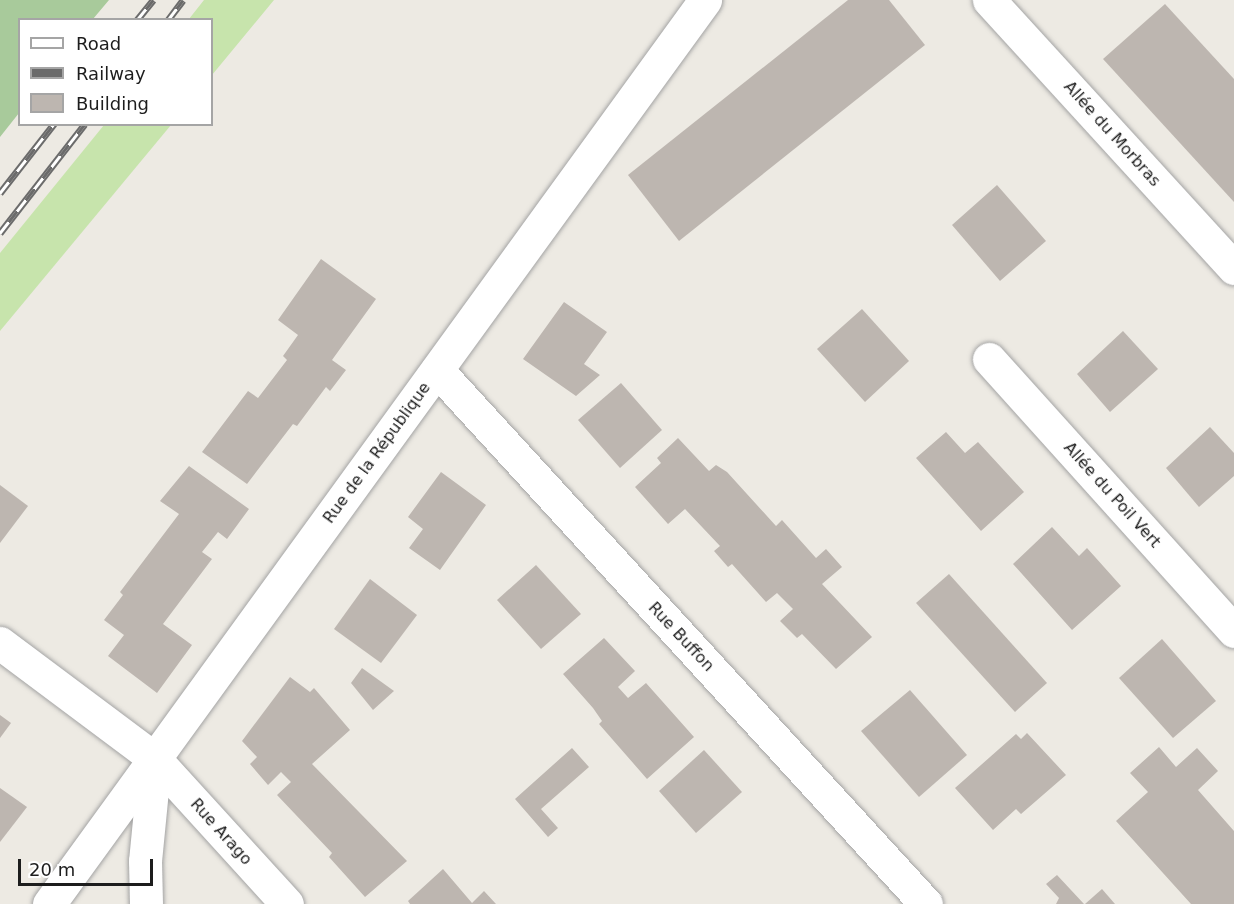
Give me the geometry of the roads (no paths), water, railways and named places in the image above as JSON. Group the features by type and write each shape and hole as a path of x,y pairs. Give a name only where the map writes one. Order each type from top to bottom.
{"street":[{"name":"Rue de la République","path":"49,904 705,0"},
{"name":"Allée du Morbras","path":"989,0 1234,268"},
{"name":"Allée du Poil Vert","path":"989,359 1234,632"},
{"name":"Rue Buffon","path":"437,370 926,904"},
{"name":"Rue Arago","path":"0,643 155,759 287,904"},
{"path":"146,904 145,861 155,759"}],"railway":[{"path":"139,18 153,0"},
{"path":"170,18 183,0"},
{"path":"0,193 52,126"},
{"path":"0,233 83,126"}]}
